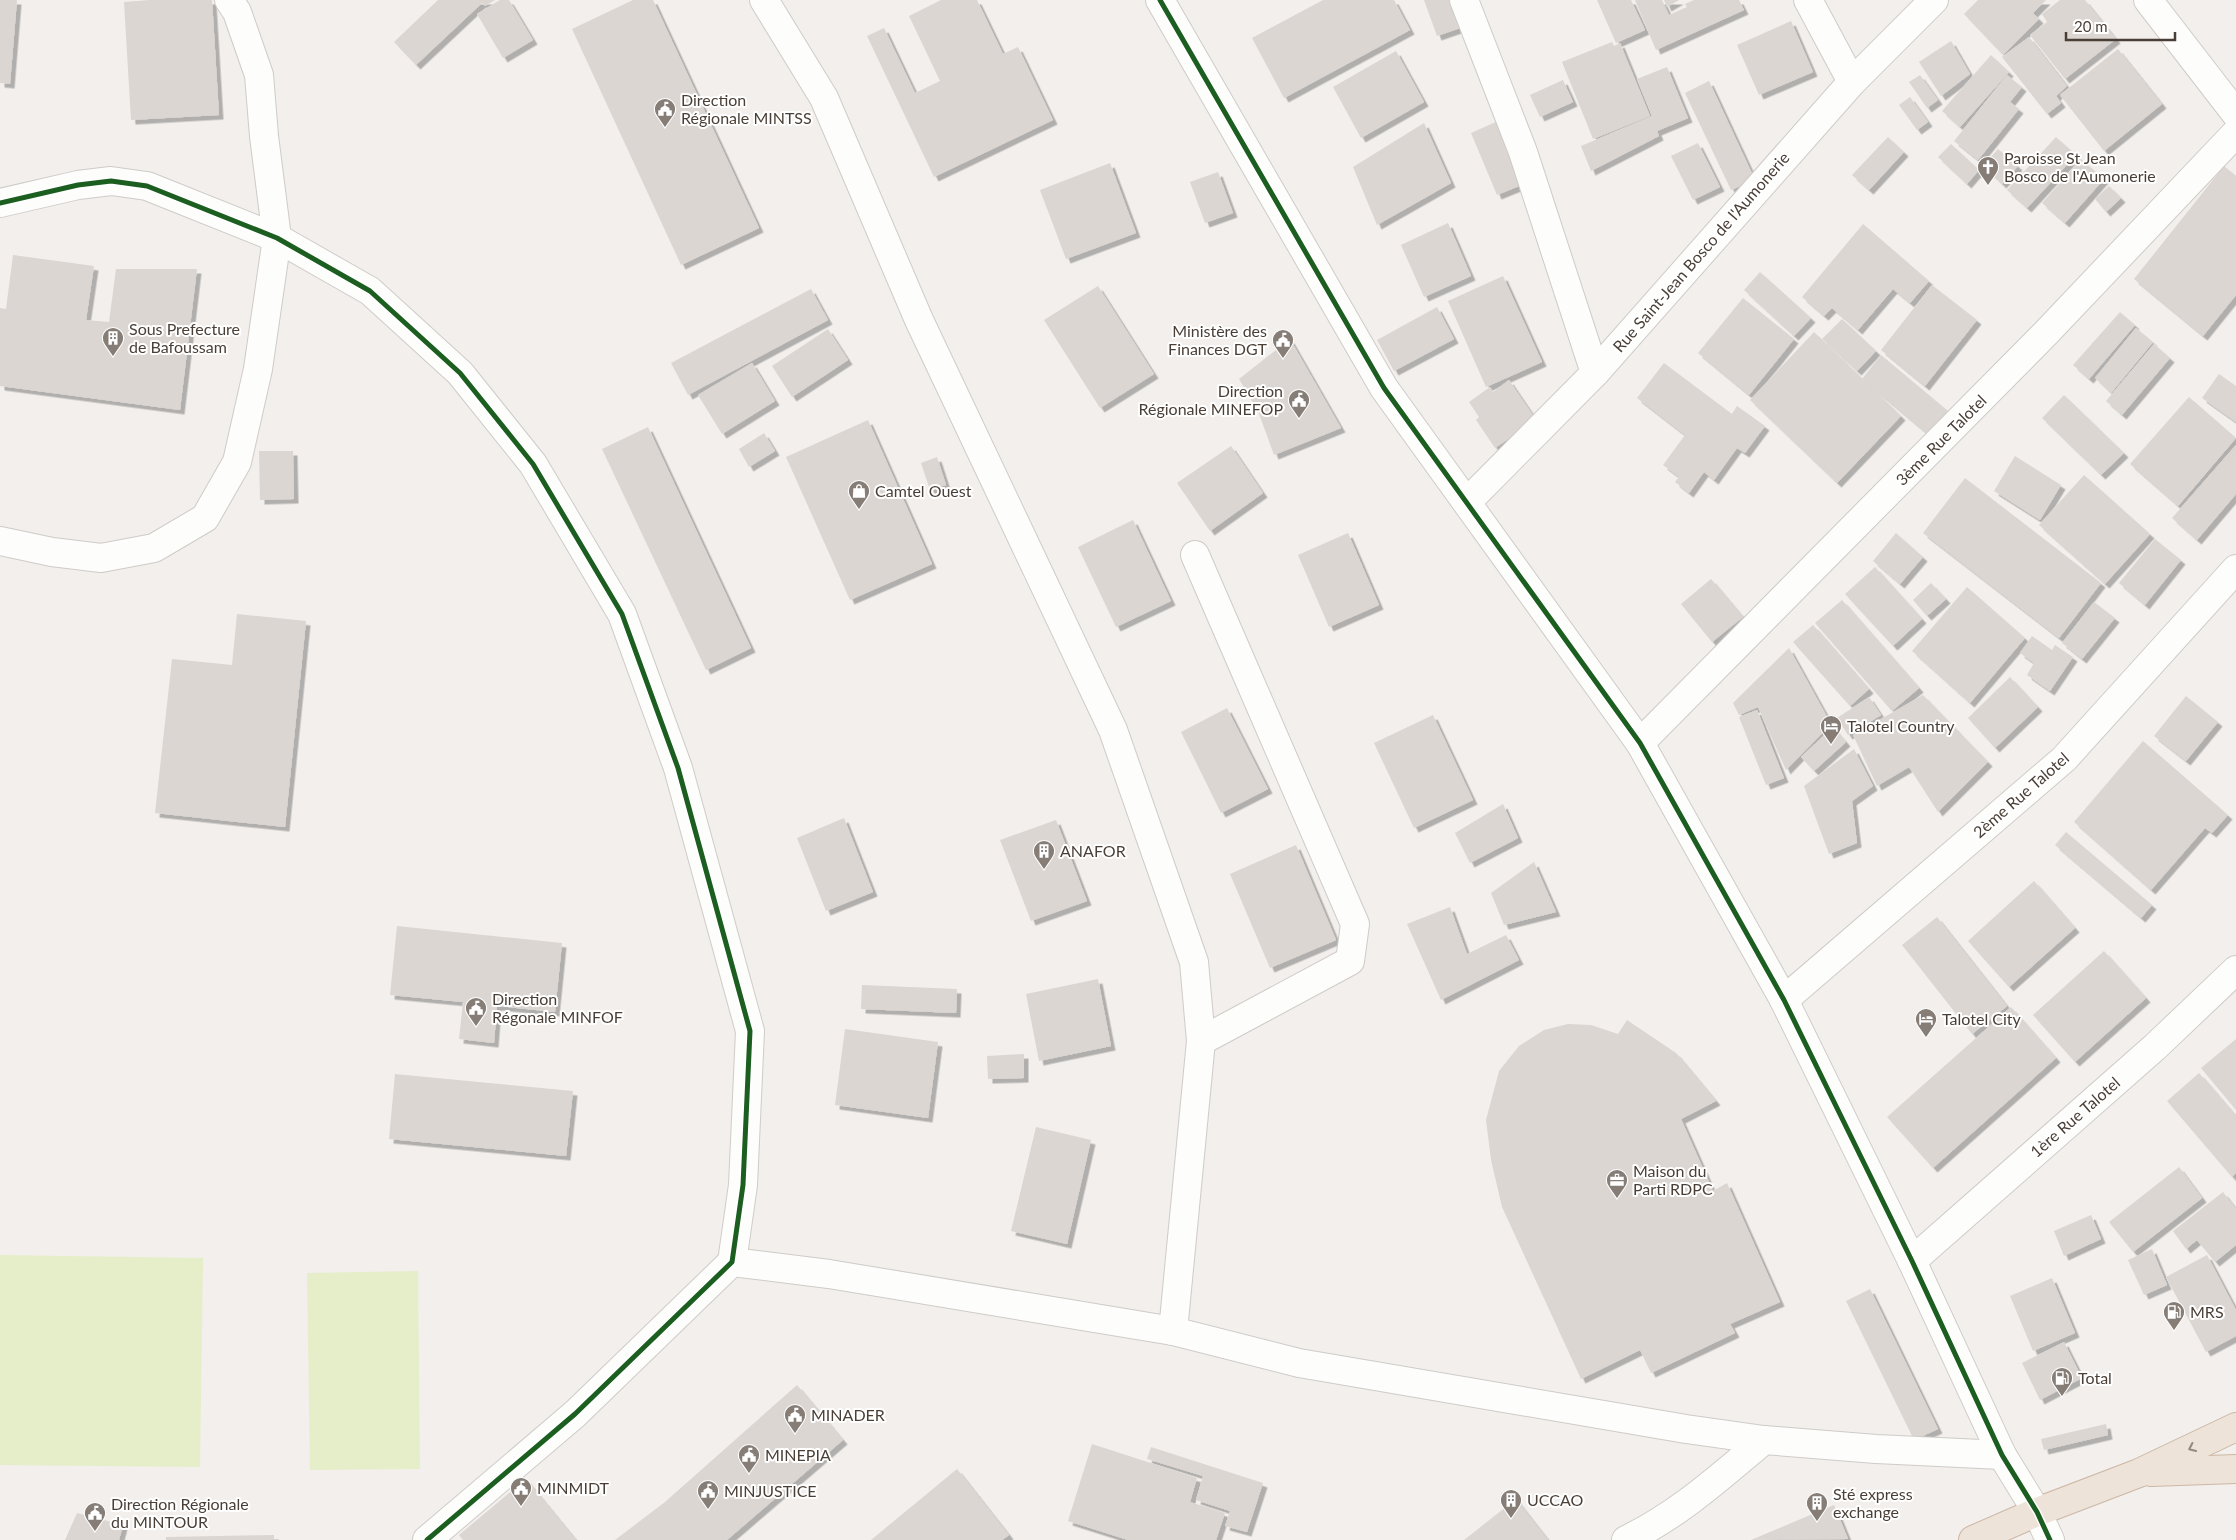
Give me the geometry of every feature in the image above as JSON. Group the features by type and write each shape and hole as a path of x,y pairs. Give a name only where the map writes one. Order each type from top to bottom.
{"highway":[{"path":"1973,1540 2037,1512 2139,1473 2236,1427"},
{"path":"2139,1473 2236,1469"}],"street":[{"path":"0,541 52,552 101,558 154,548 205,518 237,462 258,369 277,238 264,136 259,75 237,12 229,0"},
{"path":"764,0 824,98 919,320 1113,730 1194,962 1201,1041 1173,1331"},
{"path":"1160,0 1384,388 1640,743 1784,1000 1912,1261 2002,1455 2037,1512 2050,1540"},
{"path":"1464,0 1523,152 1595,373"},
{"path":"1808,0 1852,82"},
{"name":"Rue Saint-Jean Bosco de l'Aumonerie","path":"1467,502 1595,373 1852,82 1934,0"},
{"path":"2148,0 2236,114"},
{"name":"3ème Rue Talotel","path":"1640,743 2046,334 2236,133"},
{"path":"0,202 78,185 111,181 147,186 277,238 370,291 460,373 533,464 622,614 678,768 750,1031 743,1185 732,1262 575,1414 427,1540"},
{"path":"1195,555 1355,924 1350,961 1201,1041"},
{"name":"2ème Rue Talotel","path":"1784,1000 2064,759 2236,569"},
{"name":"1ère Rue Talotel","path":"1912,1261 2154,1047 2236,970"},
{"path":"732,1262 829,1274 1173,1331 1299,1363 1686,1429 1764,1440 1876,1449 2002,1455"},
{"path":"1626,1540 1656,1526 1702,1493 1764,1440"}],"green space":[{"path":"0,1255 203,1258 200,1467 0,1465"},
{"path":"418,1271 420,1469 310,1470 307,1273"}],"building":[{"path":"0,0 17,0 10,84 0,83"},
{"path":"212,0 219,115 131,120 124,2"},
{"path":"438,0 495,0 485,6 482,3 416,65 394,42"},
{"path":"500,0 509,0 533,40 503,58 477,14"},
{"name":"Direction Régionale MINTSS","path":"633,0 653,0 759,228 681,265 572,29"},
{"path":"941,0 977,0 1003,54 1018,47 1053,120 934,177 867,36 884,28 915,93 940,81 909,16"},
{"path":"1323,0 1394,0 1410,30 1284,98 1252,38"},
{"path":"1424,0 1453,0 1463,27 1437,36"},
{"path":"1597,0 1631,0 1645,30 1616,43"},
{"path":"1635,0 1662,0 1669,15 1687,7 1685,4 1694,0 1739,0 1744,10 1656,50"},
{"path":"1664,0 1679,0 1667,7"},
{"path":"1978,0 2046,0 2033,13 2039,19 2003,55 1964,14"},
{"path":"2060,0 2085,0 2116,39 2065,79 2030,35 2047,22 2042,14"},
{"path":"1791,21 1813,72 1759,95 1737,45"},
{"path":"2029,37 2067,86 2056,96 2061,103 2047,114 2002,57"},
{"path":"1951,41 1970,74 1941,96 1919,62"},
{"path":"1612,42 1614,46 1620,43 1650,116 1593,139 1562,62"},
{"path":"2118,49 2162,104 2104,151 2060,95"},
{"path":"1396,51 1424,102 1361,138 1333,87"},
{"path":"1991,55 2009,72 1960,127 1942,111"},
{"path":"1667,67 1688,118 1657,131 1659,136 1591,171 1581,146 1652,116 1637,79"},
{"path":"1920,75 1938,100 1927,108 1909,82"},
{"path":"2007,75 2022,87 2010,102 2019,109 1978,160 1954,141"},
{"path":"1563,80 1573,102 1540,117 1530,95"},
{"path":"1709,81 1755,180 1731,190 1685,93"},
{"path":"1910,97 1928,122 1917,130 1899,105"},
{"path":"1498,121 1524,184 1497,195 1471,133"},
{"path":"1424,123 1451,183 1377,225 1353,167"},
{"path":"1888,137 1904,152 1869,190 1852,175"},
{"path":"2056,137 2076,155 2027,208 2007,190"},
{"path":"1698,143 1720,187 1693,200 1671,156"},
{"path":"1951,144 1979,170 1967,184 1938,157"},
{"path":"1998,149 2018,166 2002,184 1983,166"},
{"path":"2081,159 2104,179 2065,223 2042,203"},
{"path":"1110,163 1136,233 1066,259 1040,190"},
{"path":"2224,166 2236,176 2236,295 2203,336 2134,279"},
{"path":"1218,172 1233,213 1205,223 1190,182"},
{"path":"2109,186 2121,198 2106,212 2095,199"},
{"path":"1448,223 1471,276 1424,297 1401,245"},
{"path":"1863,224 1929,281 1910,303 1893,289 1858,330 1832,308 1824,316 1802,297"},
{"name":"Sous Prefecture de Bafoussam","path":"13,255 94,266 86,320 109,322 116,269 197,269 180,410 0,386 0,308 6,309"},
{"path":"1760,272 1811,318 1794,336 1744,290"},
{"path":"1503,276 1542,362 1486,387 1448,301"},
{"path":"1932,285 1977,320 1925,386 1881,350"},
{"path":"1098,286 1154,374 1100,408 1044,320"},
{"path":"811,289 828,320 688,395 671,363"},
{"path":"1743,298 1794,339 1749,395 1698,353"},
{"path":"1437,307 1454,339 1394,371 1377,340"},
{"path":"2120,312 2135,325 2089,379 2073,365"},
{"path":"1842,319 1876,351 1857,371 1822,339"},
{"path":"2136,328 2153,342 2111,393 2095,378"},
{"path":"828,329 848,360 792,397 772,366"},
{"path":"1814,332 1901,416 1837,483 1750,400"},
{"path":"1290,339 1341,428 1274,455 1258,411 1239,379"},
{"path":"2154,344 2170,358 2122,415 2106,401"},
{"path":"1881,355 1948,411 1929,435 1862,379"},
{"path":"752,363 775,401 722,434 698,395"},
{"path":"1664,363 1732,414 1737,406 1765,426 1745,453 1737,448 1714,480 1704,472 1689,493 1675,482 1679,477 1663,465 1685,435 1637,398"},
{"path":"2219,374 2236,386 2236,422 2202,398"},
{"path":"1509,380 1536,420 1495,448 1476,420 1479,417 1469,402 1490,387 1493,392"},
{"path":"2064,395 2124,453 2101,475 2042,418"},
{"path":"2189,397 2236,438 2178,506 2130,464"},
{"name":"Camtel Ouest","path":"868,420 932,564 850,600 786,457"},
{"path":"648,427 751,648 706,670 602,449"},
{"path":"764,433 775,451 749,467 739,449"},
{"path":"2236,445 2236,494 2197,540 2172,518"},
{"path":"1231,446 1263,493 1210,531 1177,483"},
{"path":"259,451 293,451 294,499 260,500"},
{"path":"2015,456 2061,485 2040,520 1994,491"},
{"path":"937,457 946,485 930,490 921,463"},
{"path":"2084,475 2150,534 2105,584 2039,525"},
{"path":"1965,478 2101,583 2059,638 1923,533"},
{"path":"1133,520 1171,601 1116,627 1078,547"},
{"path":"1348,533 1379,605 1329,627 1298,555"},
{"path":"1896,533 1923,557 1900,584 1873,561"},
{"path":"2155,539 2181,560 2145,605 2119,583"},
{"path":"1875,567 1922,619 1893,646 1845,594"},
{"path":"1711,579 1743,617 1712,642 1681,604"},
{"path":"1931,583 1946,599 1927,616 1913,600"},
{"path":"1967,587 2025,638 1970,703 1912,651"},
{"path":"1842,600 1919,688 1892,711 1815,623"},
{"path":"2094,602 2115,618 2082,659 2062,643"},
{"path":"237,614 306,621 285,827 155,813 172,659 232,665"},
{"path":"1813,625 1869,689 1850,706 1793,642"},
{"path":"2032,636 2052,650 2055,645 2073,657 2050,691 2027,675 2034,663 2020,653"},
{"path":"1789,648 1831,724 1786,770 1758,707 1739,715 1733,703"},
{"path":"2010,677 2038,707 1995,748 1968,718"},
{"path":"1923,695 1988,762 1938,812 1909,767 1877,786 1853,735"},
{"path":"2186,696 2218,722 2186,761 2154,736"},
{"path":"1869,697 1881,715 1848,735 1837,718"},
{"path":"1227,708 1268,789 1221,813 1181,732"},
{"path":"1757,710 1784,778 1766,785 1739,717"},
{"path":"1433,715 1473,800 1414,828 1374,743"},
{"path":"1833,727 1846,742 1814,771 1801,757"},
{"path":"2143,741 2228,815 2212,833 2205,828 2151,890 2074,822"},
{"path":"1854,749 1873,786 1852,801 1857,843 1829,854 1804,786"},
{"path":"1503,804 1518,838 1470,863 1455,833"},
{"path":"844,818 873,892 826,911 797,838"},
{"name":"ANAFOR","path":"1056,820 1087,901 1031,921 1000,840"},
{"path":"2066,832 2152,905 2141,918 2055,845"},
{"path":"1296,845 1336,940 1270,968 1230,874"},
{"path":"1534,862 1556,912 1504,925 1491,893"},
{"path":"2034,881 2075,928 2009,987 1968,941"},
{"path":"1450,907 1467,954 1506,935 1519,960 1441,1000 1407,924"},
{"path":"1937,917 2007,1006 1972,1034 1902,945"},
{"path":"397,926 562,943 555,1012 497,1006 494,1043 459,1039 463,1002 390,995"},
{"path":"2104,951 2146,998 2075,1062 2033,1015"},
{"path":"1098,979 1111,1046 1039,1061 1026,994"},
{"path":"862,985 957,989 956,1013 861,1009"},
{"path":"2011,1007 2056,1058 1933,1168 1887,1117"},
{"name":"Maison du Parti RDPC","path":"1627,1020 1676,1053 1716,1101 1681,1119 1713,1191 1727,1183 1780,1302 1730,1324 1735,1333 1651,1373 1640,1350 1581,1379 1502,1207 1491,1160 1486,1120 1499,1071 1519,1046 1544,1030 1568,1024 1591,1025 1618,1034"},
{"path":"845,1029 938,1042 928,1118 835,1105"},
{"path":"2236,1039 2236,1110 2201,1068"},
{"path":"1024,1054 1024,1078 988,1079 987,1056"},
{"path":"2199,1073 2236,1116 2236,1173 2232,1177 2167,1101"},
{"path":"395,1074 573,1091 566,1156 389,1139"},
{"path":"1036,1127 1091,1140 1067,1244 1011,1231"},
{"path":"2179,1167 2202,1198 2133,1252 2109,1222"},
{"path":"2223,1192 2236,1209 2236,1245 2215,1262 2197,1240 2186,1249 2173,1231"},
{"path":"2091,1215 2101,1239 2064,1256 2054,1231"},
{"path":"2152,1249 2167,1285 2144,1295 2128,1260"},
{"path":"2207,1255 2236,1310 2236,1336 2206,1352 2166,1277"},
{"path":"2052,1278 2075,1333 2033,1351 2010,1296"},
{"path":"1870,1289 1938,1429 1914,1440 1846,1301"},
{"path":"2064,1342 2082,1378 2040,1400 2022,1363"},
{"path":"797,1385 843,1440 727,1540 615,1540 665,1502"},
{"path":"2106,1424 2108,1435 2044,1450 2041,1439"},
{"path":"1092,1444 1197,1478 1190,1502 1225,1513 1216,1540 1128,1540 1068,1521"},
{"path":"1151,1447 1263,1483 1247,1532 1225,1526 1230,1511 1196,1500 1203,1476 1147,1459"},
{"path":"957,1469 1009,1535 1002,1540 871,1540"},
{"name":"MINMIDT","path":"526,1479 576,1540 463,1540 459,1535"},
{"name":"UCCAO","path":"1516,1499 1548,1540 1464,1540"},
{"name":"Sté express exchange","path":"1834,1505 1848,1539 1751,1540"},
{"name":"Direction Régionale du MINTOUR","path":"77,1513 123,1525 119,1540 65,1540"},
{"path":"274,1535 274,1540 166,1540 166,1537"}],"cycle path":[{"path":"1160,0 1384,388 1640,743 1784,1000 1912,1261 2002,1455 2037,1512 2050,1540"},
{"path":"0,203 78,185 111,181 147,186 277,238 370,291 460,373 533,464 622,614 678,768 750,1031 743,1185 732,1262 575,1414 427,1540"}],"place":[{"name":"Direction Régionale MINTSS","path":"665,128"},
{"name":"Paroisse St Jean Bosco de l'Aumonerie","path":"1988,186"},
{"name":"Sous Prefecture de Bafoussam","path":"113,357"},
{"name":"Ministère des Finances DGT","path":"1283,359"},
{"name":"Direction Régionale MINEFOP","path":"1299,419"},
{"name":"Camtel Ouest","path":"859,510"},
{"name":"Talotel Country","path":"1831,745"},
{"name":"ANAFOR","path":"1044,870"},
{"name":"Direction Régonale MINFOF","path":"476,1027"},
{"name":"Talotel City","path":"1926,1038"},
{"name":"Maison du Parti RDPC","path":"1617,1199"},
{"name":"MRS","path":"2174,1331"},
{"name":"Total","path":"2062,1397"},
{"name":"MINADER","path":"795,1434"},
{"name":"MINEPIA","path":"749,1474"},
{"name":"MINMIDT","path":"521,1507"},
{"name":"MINJUSTICE","path":"708,1510"},
{"name":"UCCAO","path":"1511,1519"},
{"name":"Sté express exchange","path":"1817,1522"},
{"name":"Direction Régionale du MINTOUR","path":"95,1532"}]}
